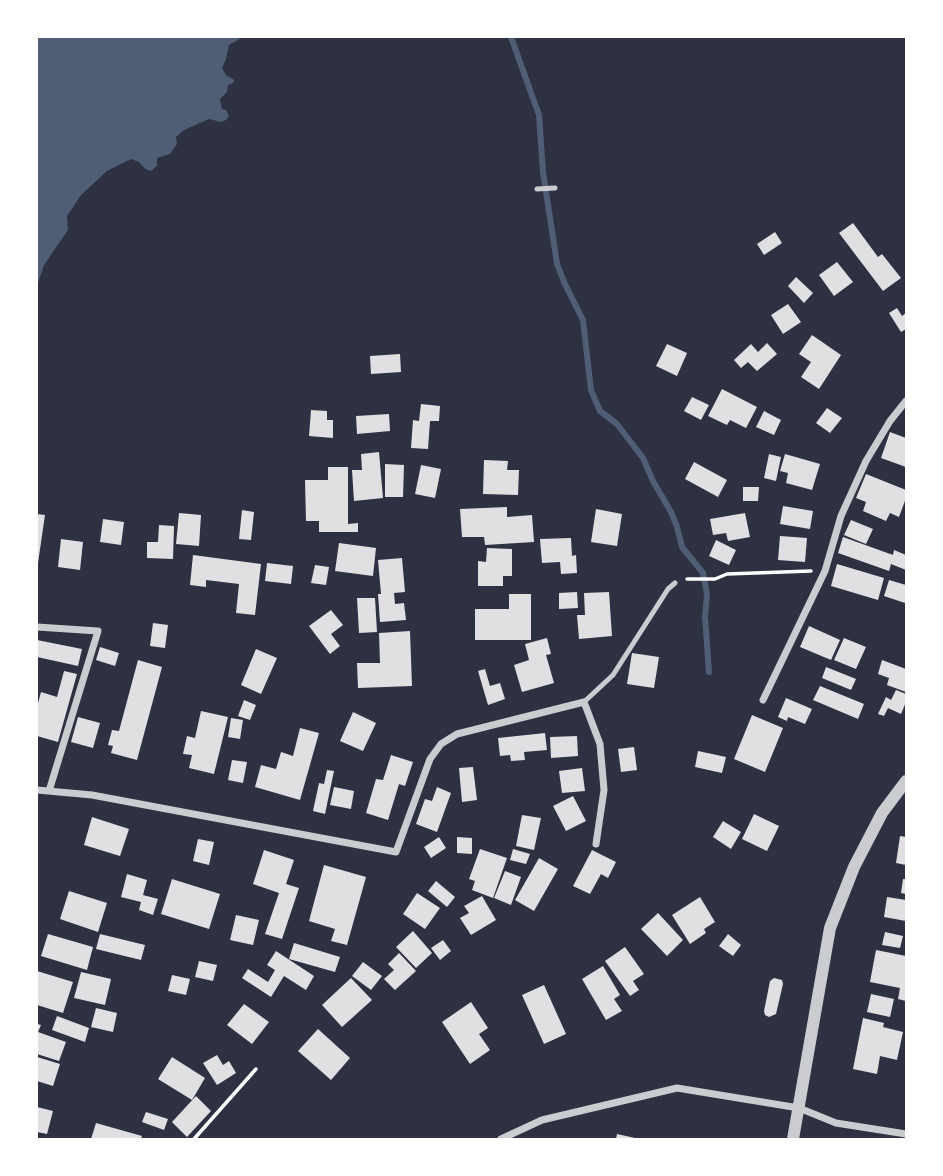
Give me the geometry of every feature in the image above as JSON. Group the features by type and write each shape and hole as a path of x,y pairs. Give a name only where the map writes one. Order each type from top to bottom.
{"street":[{"path":"763,700 825,571 841,516 866,461 890,421 906,401"},
{"path":"37,627 99,631 49,791"},
{"path":"37,790 92,795 396,852 430,759 441,744 457,734 584,702 600,744 604,790 596,844"},
{"path":"793,1139 830,928 854,867 882,813 905,786"},
{"path":"501,1139 542,1120 677,1088 799,1108 836,1123 906,1134"}],"lane":[{"path":"537,189 555,188"},
{"path":"584,702 613,675 668,589 675,583"}],"path":[{"path":"699,579 715,579 727,574 825,571"},
{"path":"194,1139 256,1069"}],"water":[{"path":"37,37 243,37 229,45 222,68 226,75 234,80 220,99 222,109 226,110 229,116 226,120 221,122 209,119 184,130 176,137 177,144 170,154 157,158 157,166 151,171 131,159 107,171 81,195 67,216 68,230 44,265 37,286"}],"building":[{"path":"853,223 878,257 882,254 901,278 883,291 839,233"},
{"path":"775,232 782,243 764,255 757,244"},
{"path":"837,262 853,282 834,296 819,275"},
{"path":"796,277 813,293 804,303 788,286"},
{"path":"788,304 801,322 783,334 771,315"},
{"path":"897,308 902,316 906,313 906,329 901,332 889,313"},
{"path":"812,335 841,355 819,389 801,377 811,362 799,354"},
{"path":"767,343 777,354 757,371 748,362 741,368 734,360 751,344 758,352"},
{"path":"667,344 687,353 677,376 656,366"},
{"path":"400,354 401,372 371,374 370,356"},
{"path":"722,389 757,407 746,428 730,420 727,425 708,416"},
{"path":"692,397 709,405 701,420 684,411"},
{"path":"421,404 440,406 439,421 430,421 428,449 411,448 413,420 419,421"},
{"path":"827,408 842,418 830,433 816,423"},
{"path":"311,410 327,411 327,420 333,420 333,438 309,436"},
{"path":"764,411 781,420 774,435 756,427"},
{"path":"389,414 390,431 357,434 356,416"},
{"path":"890,432 906,438 906,467 881,458"},
{"path":"379,452 383,498 354,501 352,470 362,470 361,454"},
{"path":"769,454 781,457 776,481 764,478"},
{"path":"785,454 820,464 812,490 786,483 788,473 780,471"},
{"path":"484,460 508,461 507,470 519,470 518,495 483,494"},
{"path":"694,462 727,480 718,497 685,479"},
{"path":"385,464 404,465 403,497 385,497"},
{"path":"421,465 441,469 435,498 415,494"},
{"path":"328,467 348,467 348,524 358,523 358,532 319,532 319,521 306,521 305,480 328,480"},
{"path":"866,474 906,490 899,517 890,513 886,521 863,511 866,502 856,498"},
{"path":"743,487 759,487 758,501 743,501"},
{"path":"783,506 813,511 810,529 780,524"},
{"path":"507,507 507,517 532,515 534,542 485,545 484,537 462,537 460,509"},
{"path":"596,509 622,514 617,546 591,542"},
{"path":"242,510 254,512 251,540 239,539"},
{"path":"179,513 201,515 199,546 176,544"},
{"path":"745,513 750,537 728,541 726,533 713,535 710,519"},
{"path":"37,514 45,515 38,563 37,563"},
{"path":"103,519 124,522 121,545 100,542"},
{"path":"851,520 873,529 866,544 844,535"},
{"path":"159,525 174,526 173,559 147,558 147,542 158,542"},
{"path":"780,536 807,538 805,562 778,560"},
{"path":"843,537 893,555 894,550 906,555 906,570 891,564 889,571 838,553"},
{"path":"571,538 577,573 561,574 560,562 542,563 540,539"},
{"path":"61,539 83,542 80,570 58,567"},
{"path":"716,540 736,550 729,565 709,556"},
{"path":"339,543 376,548 373,576 335,571"},
{"path":"487,548 512,549 512,576 503,576 503,586 478,586 478,561 486,562"},
{"path":"193,555 261,564 255,615 236,613 239,584 206,580 206,587 190,585"},
{"path":"402,558 405,592 394,593 395,604 404,603 406,620 380,622 378,560"},
{"path":"267,563 293,566 291,584 265,581"},
{"path":"837,564 884,578 878,600 831,586"},
{"path":"315,565 329,567 326,585 311,583"},
{"path":"889,580 906,585 905,603 884,596"},
{"path":"577,592 578,608 559,609 559,593"},
{"path":"609,592 612,636 579,639 577,615 585,615 584,593"},
{"path":"509,594 531,594 531,640 475,640 475,609 509,609"},
{"path":"357,598 375,598 377,632 359,633"},
{"path":"331,610 343,625 331,634 340,646 330,654 309,626"},
{"path":"153,623 168,625 165,648 150,646"},
{"path":"809,626 840,640 831,660 800,647"},
{"path":"410,631 412,686 358,688 357,663 380,663 379,633"},
{"path":"547,638 551,654 546,655 554,683 522,692 514,665 529,660 525,644"},
{"path":"844,638 866,647 856,669 834,660"},
{"path":"37,640 82,649 78,666 37,657"},
{"path":"100,647 119,653 115,666 96,660"},
{"path":"256,649 277,658 261,694 241,685"},
{"path":"632,653 659,657 654,688 627,684"},
{"path":"138,660 162,667 137,760 111,753 113,746 108,745 112,730 119,731"},
{"path":"882,660 906,669 906,692 887,685 889,678 878,674"},
{"path":"826,667 856,679 851,690 822,678"},
{"path":"485,669 490,686 500,683 505,699 488,705 478,671"},
{"path":"64,671 77,674 58,742 37,736 37,707 41,692 57,697"},
{"path":"820,686 864,704 858,719 813,700"},
{"path":"896,690 906,694 901,714 888,708 884,716 878,714 886,697 891,700"},
{"path":"786,698 812,709 805,724 788,717 787,721 778,717"},
{"path":"244,700 256,705 250,720 238,716"},
{"path":"201,711 228,717 214,774 189,768 192,755 183,754 187,736 195,738"},
{"path":"353,712 376,723 363,751 340,741"},
{"path":"752,715 783,728 765,772 734,759"},
{"path":"78,717 100,723 93,748 71,742"},
{"path":"231,718 243,720 240,739 228,737"},
{"path":"300,728 319,733 300,800 255,787 261,765 276,769 281,752 293,756"},
{"path":"545,733 547,750 524,752 525,760 511,761 510,755 500,756 498,738"},
{"path":"577,736 578,756 551,758 550,737"},
{"path":"634,747 637,770 621,772 618,749"},
{"path":"698,751 726,757 722,773 695,767"},
{"path":"391,755 413,762 405,786 399,784 388,820 366,813 376,779 383,780"},
{"path":"232,760 247,762 243,783 228,780"},
{"path":"473,767 477,800 462,802 459,768"},
{"path":"582,768 585,791 562,793 559,771"},
{"path":"327,770 334,771 325,814 313,811 319,783 324,784"},
{"path":"334,787 354,791 351,809 330,805"},
{"path":"437,787 451,793 437,832 416,824 425,799 432,801"},
{"path":"573,796 586,821 566,831 553,806"},
{"path":"754,814 779,826 767,851 742,839"},
{"path":"522,815 541,818 534,850 516,846"},
{"path":"92,817 129,829 120,856 84,845"},
{"path":"723,821 741,832 731,849 713,837"},
{"path":"900,836 906,837 906,865 896,863"},
{"path":"439,837 446,848 431,858 424,847"},
{"path":"457,837 472,838 472,854 457,853"},
{"path":"198,839 214,842 209,865 193,861"},
{"path":"480,849 507,858 493,898 472,890 475,881 469,879"},
{"path":"513,849 530,854 526,864 510,860"},
{"path":"264,850 294,860 286,884 299,888 282,939 265,934 279,893 253,884"},
{"path":"592,850 616,862 608,878 601,874 590,894 573,886"},
{"path":"539,858 558,869 534,911 515,900"},
{"path":"324,865 366,877 347,945 331,941 335,929 309,921"},
{"path":"505,871 521,877 511,905 494,898"},
{"path":"127,874 147,880 143,895 158,899 153,915 139,910 141,902 121,897"},
{"path":"172,879 220,894 209,929 161,914"},
{"path":"903,879 906,879 906,894 901,893"},
{"path":"436,881 455,897 447,907 428,891"},
{"path":"69,891 107,903 98,932 60,919"},
{"path":"417,893 440,908 425,929 403,914"},
{"path":"482,896 496,920 471,935 460,918 469,913 464,906"},
{"path":"700,897 715,922 704,929 706,933 690,944 672,915"},
{"path":"887,897 906,900 906,921 884,917"},
{"path":"658,913 683,940 667,956 641,929"},
{"path":"236,915 259,920 253,945 230,940"},
{"path":"413,931 432,953 416,968 396,947"},
{"path":"885,932 903,936 900,948 882,945"},
{"path":"48,934 93,947 87,970 41,956"},
{"path":"100,934 145,945 141,960 96,949"},
{"path":"728,934 741,945 733,956 719,946"},
{"path":"443,940 451,951 440,960 431,948"},
{"path":"294,943 340,957 335,972 289,959"},
{"path":"625,947 644,974 633,981 639,990 630,996 605,961"},
{"path":"876,950 906,956 906,1001 898,999 900,988 870,982"},
{"path":"276,951 314,976 306,990 284,976 271,997 242,978 248,969 268,982 275,970 267,965"},
{"path":"399,953 416,971 395,990 384,979 394,970 388,964"},
{"path":"199,961 217,965 213,981 195,977"},
{"path":"363,962 382,976 371,990 352,976"},
{"path":"603,966 620,995 614,999 622,1011 606,1020 582,979"},
{"path":"37,971 73,982 63,1013 37,1005"},
{"path":"81,972 111,979 105,1005 74,998"},
{"path":"172,975 190,979 186,995 168,991"},
{"path":"351,978 372,1000 342,1027 322,1005"},
{"path":"774,978 782,980 783,984 776,1014 769,1017 764,1011 770,981"},
{"path":"544,985 566,1034 544,1044 522,995"},
{"path":"871,994 894,999 890,1017 867,1012"},
{"path":"471,1002 488,1028 479,1034 490,1050 470,1064 442,1022"},
{"path":"244,1004 269,1022 252,1044 227,1025"},
{"path":"96,1008 117,1013 113,1032 91,1027"},
{"path":"57,1016 89,1028 85,1042 52,1030"},
{"path":"863,1018 884,1023 883,1027 903,1032 897,1060 880,1056 877,1074 853,1069"},
{"path":"37,1024 41,1025 38,1032 66,1042 59,1061 37,1054"},
{"path":"318,1029 350,1058 331,1080 298,1051"},
{"path":"217,1055 223,1065 229,1061 236,1073 217,1085 203,1063"},
{"path":"37,1057 60,1064 53,1086 37,1081"},
{"path":"172,1057 205,1078 192,1100 158,1079"},
{"path":"196,1096 211,1111 187,1137 172,1122"},
{"path":"37,1107 53,1111 47,1134 37,1132"},
{"path":"146,1112 168,1119 164,1130 142,1122"},
{"path":"96,1123 142,1136 141,1139 91,1139"},
{"path":"617,1134 635,1138 635,1139 616,1139"}],"waterway":[{"path":"511,37 539,115 543,172 557,264 583,320 591,390 600,411 617,424 643,458 671,512 682,547 703,573 707,594 705,616 709,672"}]}
